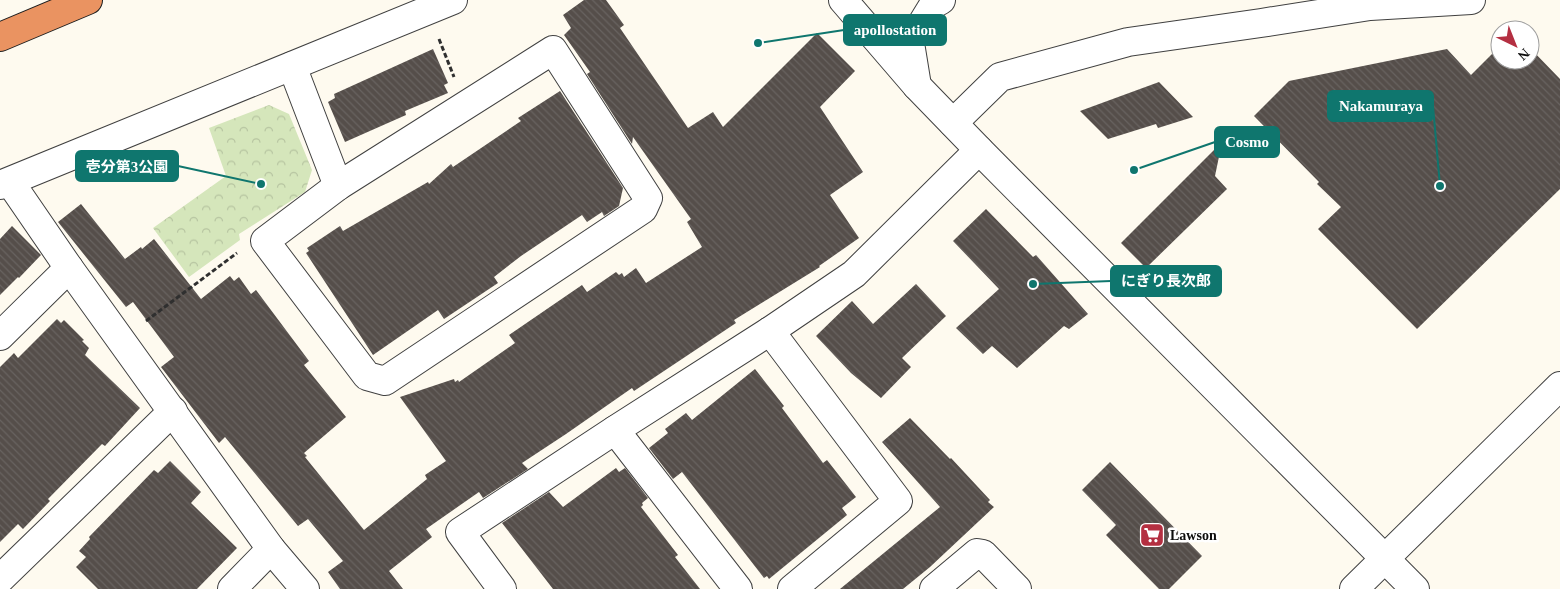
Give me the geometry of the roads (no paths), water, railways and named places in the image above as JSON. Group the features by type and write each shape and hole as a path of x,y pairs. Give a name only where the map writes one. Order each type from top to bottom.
{"highway":[{"path":"0,37 88,0"}],"street":[{"path":"305,589 271,549 69,268 5,184 453,0"},
{"path":"843,0 917,86 979,150 1415,589"},
{"path":"917,86 910,43 934,4 941,0"},
{"path":"953,123 1000,77 1128,42 1370,6 1471,0"},
{"path":"553,50 648,198 642,209 385,381 367,376 265,242 338,186 553,50"},
{"path":"292,66 338,186"},
{"path":"502,589 460,532 770,331 854,274 979,150"},
{"path":"0,336 69,268"},
{"path":"770,331 898,501 792,589"},
{"path":"1354,589 1560,386"},
{"path":"0,579 173,411"},
{"path":"615,430 738,589"},
{"path":"232,589 271,549"},
{"path":"934,589 977,553 983,554 1017,589"}],"place":[{"name":"apollostation","path":"758,43"},
{"name":"Cosmo","path":"1134,170"},
{"name":"壱分第3公園","path":"261,184"},
{"name":"Nakamuraya","path":"1440,186"},
{"name":"にぎり長次郎","path":"1033,284"},
{"name":"Lawson","path":"1152,535"}]}
